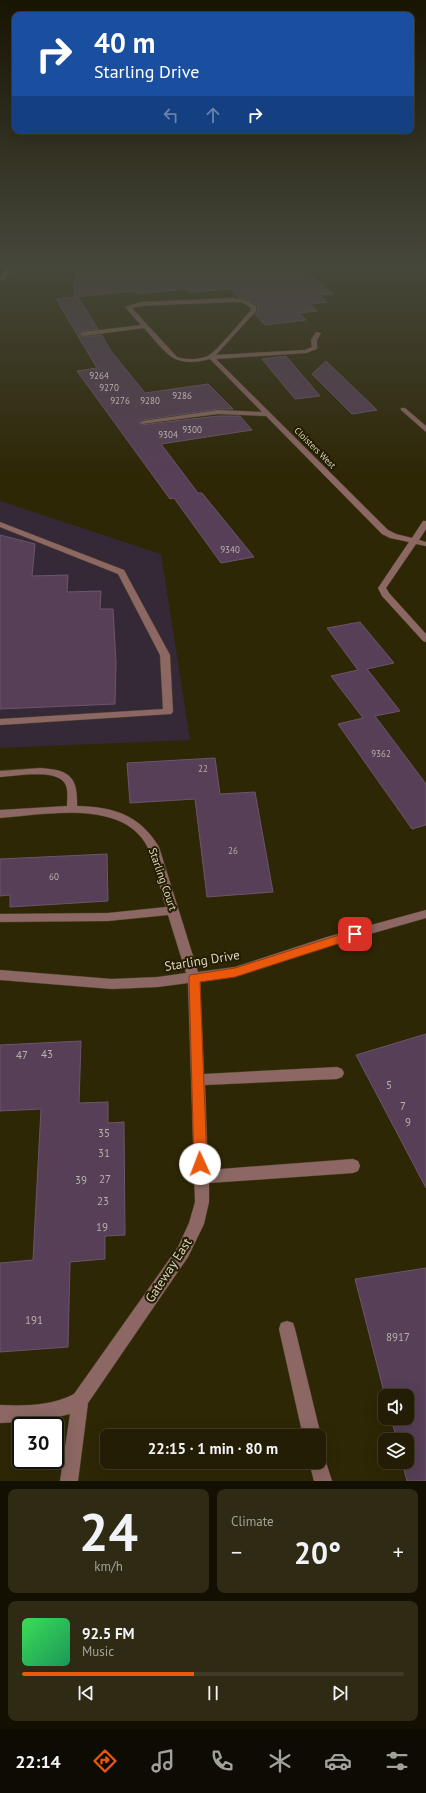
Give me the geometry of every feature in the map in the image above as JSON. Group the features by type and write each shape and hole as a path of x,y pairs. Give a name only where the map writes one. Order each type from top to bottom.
{"street":[{"path":"155,336 175,358 184,361 196,361 211,357 308,351 315,348 314,340 316,336"},
{"path":"211,357 230,336"},
{"name":"Cloisters West","path":"211,357 385,532 393,536 426,544"},
{"path":"403,409 426,430"},
{"path":"143,423 218,412 267,414"},
{"path":"426,523 382,588 385,594 426,639"},
{"path":"0,524 121,572 165,655 168,712 0,722"},
{"path":"0,774 52,771 64,775 71,784 72,810"},
{"name":"Starling Court","path":"0,814 91,809 116,814 133,824 144,834 153,847 174,910 194,978"},
{"path":"0,918 108,917 174,910"},
{"name":"Starling Drive","path":"0,975 112,984 158,982 194,978 235,972 327,942 426,914"},
{"name":"Gateway East","path":"69,1481 80,1400 183,1252 196,1224 202,1202 194,978"},
{"path":"198,1080 337,1073"},
{"path":"201,1177 353,1166"},
{"path":"287,1329 310,1429"},
{"path":"0,1414 37,1414 68,1407 80,1400"},
{"path":"319,1469 322,1481"}],"shaded area":[{"path":"0,501 161,554 190,740 0,748"}],"building":[{"path":"78,336 103,336 110,350 145,393 208,384 233,409 218,409 143,420 139,423 140,425 218,416 240,416 252,430 161,444 198,493 202,493 254,557 221,563 174,498 170,499 77,371 97,368"},
{"path":"286,356 320,396 295,399 262,359"},
{"path":"326,361 377,410 352,414 312,374"},
{"path":"0,535 35,544 32,576 68,575 67,592 101,591 100,609 113,609 116,663 115,704 0,709"},
{"path":"360,622 394,663 367,669 400,711 375,716 426,784 426,825 412,829 338,724 363,718 331,676 358,670 327,628"},
{"path":"215,758 220,794 255,792 273,892 207,897 195,799 130,803 127,763"},
{"path":"107,854 108,901 10,907 10,895 0,896 0,859"},
{"path":"426,1034 426,1188 356,1055"},
{"path":"81,1041 79,1103 108,1102 108,1123 124,1122 125,1235 105,1236 105,1259 70,1262 68,1347 0,1352 0,1263 33,1260 41,1109 0,1111 0,1045"},
{"path":"426,1268 426,1481 407,1481 404,1469 414,1469 414,1433 395,1433 393,1425 414,1425 414,1389 383,1389 355,1279"}],"route":[{"path":"200,1164 194,978 235,972 355,934"}]}
